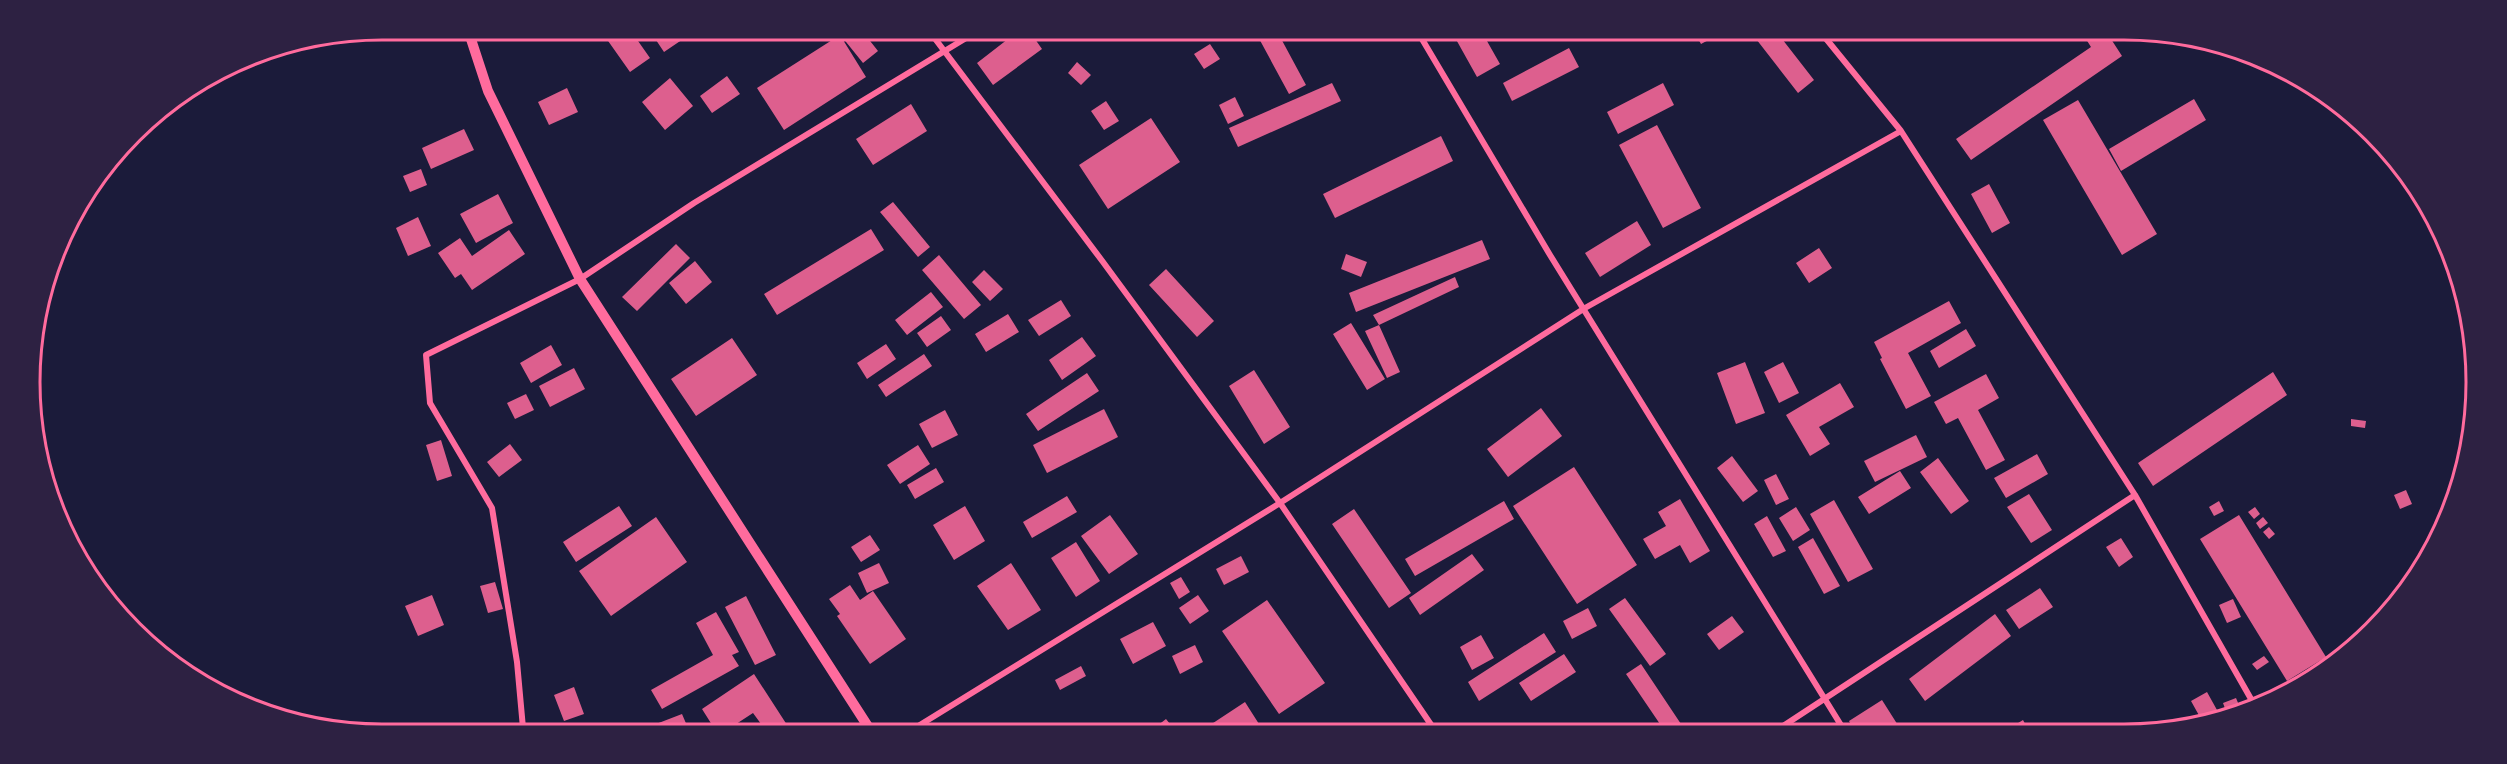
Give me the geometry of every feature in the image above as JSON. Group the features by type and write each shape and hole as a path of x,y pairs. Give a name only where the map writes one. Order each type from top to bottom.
{"street":[{"path":"471,40 488,91 580,279 866,724"},
{"path":"936,40 1280,503 1431,724"},
{"path":"523,724 517,662 492,508 430,403 426,355 580,279 693,203 964,40"},
{"path":"1423,40 1550,255 1585,308 1840,724"},
{"path":"1828,40 1902,131 2134,495 2251,700"},
{"path":"921,724 1280,503 1585,308 1902,131"},
{"path":"1786,724 2134,495"}],"building":[{"path":"607,40 637,40 650,58 630,72"},
{"path":"656,40 682,40 664,52"},
{"path":"832,40 843,40 866,77 784,130 757,88"},
{"path":"844,40 869,40 878,51 863,63"},
{"path":"1007,40 1036,40 1042,49 993,85 977,63"},
{"path":"1260,40 1282,40 1306,85 1289,94"},
{"path":"1456,40 1486,40 1500,64 1477,77"},
{"path":"1757,40 1783,40 1814,80 1798,93"},
{"path":"2087,40 2112,40 2122,56 1971,160 1956,139 2091,47"},
{"path":"1210,44 1220,59 1204,69 1194,54"},
{"path":"1569,48 1579,67 1512,101 1503,83"},
{"path":"1077,62 1091,75 1081,85 1068,73"},
{"path":"727,76 740,94 712,113 700,96"},
{"path":"670,78 693,106 665,130 642,102"},
{"path":"1332,83 1341,101 1238,147 1229,128"},
{"path":"1663,83 1674,105 1618,134 1607,112"},
{"path":"567,88 578,112 549,125 538,102"},
{"path":"1235,97 1244,116 1228,124 1219,105"},
{"path":"2194,99 2206,120 2121,171 2109,149"},
{"path":"2078,100 2157,234 2122,255 2043,120"},
{"path":"1106,101 1119,121 1104,130 1091,111"},
{"path":"911,104 927,131 873,165 856,139"},
{"path":"1151,118 1180,162 1108,209 1079,165"},
{"path":"1657,125 1701,208 1663,228 1619,145"},
{"path":"464,129 474,150 431,169 422,148"},
{"path":"1441,136 1453,161 1335,218 1323,194"},
{"path":"421,169 427,185 410,192 403,176"},
{"path":"1989,184 2010,223 1992,233 1971,194"},
{"path":"498,194 513,223 476,243 460,214"},
{"path":"893,202 930,247 918,257 880,212"},
{"path":"418,217 431,246 408,256 396,228"},
{"path":"1637,221 1651,245 1600,277 1585,253"},
{"path":"871,229 884,250 777,315 764,294"},
{"path":"509,230 525,254 472,290 461,274 455,278 438,253 460,238 472,256"},
{"path":"1482,240 1490,259 1356,312 1349,293"},
{"path":"676,244 690,258 637,311 622,297"},
{"path":"1819,248 1832,268 1809,283 1796,263"},
{"path":"1346,254 1367,262 1361,277 1341,269"},
{"path":"939,255 981,305 964,319 922,270"},
{"path":"695,261 712,282 686,304 669,283"},
{"path":"1166,269 1214,321 1197,337 1149,285"},
{"path":"984,270 1003,289 990,301 972,282"},
{"path":"1455,277 1459,287 1379,325 1373,315"},
{"path":"931,292 943,307 907,335 895,320"},
{"path":"1061,300 1071,316 1039,336 1028,320"},
{"path":"1949,301 1961,323 1908,353 1931,396 1906,409 1880,359 1882,358 1874,342"},
{"path":"1008,314 1019,332 986,352 975,334"},
{"path":"941,316 951,330 927,347 917,333"},
{"path":"1351,323 1385,379 1367,390 1333,334"},
{"path":"1379,325 1400,372 1387,378 1365,331"},
{"path":"1966,329 1976,346 1939,368 1930,351"},
{"path":"1082,337 1096,356 1062,380 1049,360"},
{"path":"732,338 757,375 696,416 671,379"},
{"path":"886,344 896,359 867,379 857,363"},
{"path":"551,345 562,365 531,383 520,363"},
{"path":"924,354 932,366 886,397 878,385"},
{"path":"1745,362 1765,413 1736,424 1717,373"},
{"path":"1783,362 1799,393 1779,403 1764,372"},
{"path":"574,368 585,389 550,407 539,386"},
{"path":"1254,370 1290,427 1264,444 1229,386"},
{"path":"2273,372 2287,395 2153,486 2138,463"},
{"path":"1087,373 1099,391 1038,431 1026,414"},
{"path":"1986,374 1999,398 1978,410 2005,460 1986,470 1958,418 1946,424 1934,402"},
{"path":"1840,383 1854,407 1819,427 1830,444 1810,456 1786,415"},
{"path":"526,394 534,410 515,419 507,403"},
{"path":"1541,408 1562,436 1508,477 1487,449"},
{"path":"1104,409 1118,437 1047,473 1033,445"},
{"path":"945,410 958,435 932,448 919,424"},
{"path":"2351,419 2366,421 2365,428 2351,426"},
{"path":"1916,435 1927,457 1875,482 1864,461"},
{"path":"441,440 452,476 437,481 426,445"},
{"path":"510,444 522,460 499,477 487,462"},
{"path":"918,445 930,464 900,484 887,465"},
{"path":"2037,454 2048,474 2006,498 1994,478"},
{"path":"1732,456 1758,491 1743,502 1717,468"},
{"path":"1938,458 1969,501 1951,514 1920,472"},
{"path":"1574,467 1637,565 1577,604 1513,506"},
{"path":"936,468 944,482 915,499 907,485"},
{"path":"1900,471 1911,488 1869,514 1858,497"},
{"path":"1776,474 1789,499 1776,505 1764,480"},
{"path":"2406,490 2412,504 2400,509 2394,495"},
{"path":"2029,494 2052,530 2031,543 2007,507"},
{"path":"1067,496 1077,512 1032,538 1023,522"},
{"path":"1680,499 1710,551 1690,563 1680,545 1655,559 1643,539 1666,526 1658,512"},
{"path":"1834,500 1873,569 1848,582 1810,514"},
{"path":"1504,501 1514,519 1415,576 1405,559"},
{"path":"2219,501 2224,511 2214,516 2209,507"},
{"path":"619,506 632,526 576,562 563,542"},
{"path":"965,506 985,541 954,560 933,525"},
{"path":"1796,507 1810,530 1793,541 1779,518"},
{"path":"2255,507 2260,514 2254,519 2248,512"},
{"path":"1354,509 1411,593 1389,608 1332,524"},
{"path":"1110,515 1138,554 1109,574 1081,536"},
{"path":"2239,515 2326,657 2287,681 2200,539"},
{"path":"1767,516 1786,551 1773,557 1754,524"},
{"path":"656,517 687,562 611,616 579,571"},
{"path":"2263,517 2268,523 2260,529 2256,523"},
{"path":"2269,527 2275,534 2269,539 2263,532"},
{"path":"870,535 880,550 861,562 851,547"},
{"path":"1813,538 1840,586 1824,594 1798,547"},
{"path":"2121,538 2133,557 2119,567 2106,547"},
{"path":"1076,542 1100,581 1076,597 1051,558"},
{"path":"1472,554 1484,570 1420,615 1409,598"},
{"path":"1241,556 1249,572 1224,585 1216,569"},
{"path":"879,563 889,583 867,593 858,573"},
{"path":"1011,563 1041,610 1008,630 977,586"},
{"path":"1181,577 1190,592 1179,599 1170,583"},
{"path":"495,582 503,609 488,613 480,586"},
{"path":"850,585 860,600 873,591 906,639 870,664 837,616 840,614 829,599"},
{"path":"2040,588 2053,607 2019,629 2006,610"},
{"path":"432,595 444,625 418,636 405,606"},
{"path":"1198,595 1209,611 1190,624 1179,608"},
{"path":"746,596 776,655 755,665 725,607"},
{"path":"1625,598 1666,654 1650,666 1609,609"},
{"path":"2233,599 2241,617 2227,623 2219,605"},
{"path":"1267,600 1325,683 1279,714 1222,631"},
{"path":"1588,608 1597,626 1572,639 1563,621"},
{"path":"716,612 739,652 732,655 739,666 662,709 651,690 713,655 696,623"},
{"path":"1995,614 2011,636 1925,701 1909,679"},
{"path":"1732,616 1744,632 1719,650 1707,634"},
{"path":"1153,622 1166,646 1133,664 1120,639"},
{"path":"1544,633 1556,652 1479,701 1468,682"},
{"path":"1481,635 1494,658 1472,670 1460,647"},
{"path":"1195,645 1203,662 1180,674 1172,656"},
{"path":"1564,654 1576,672 1531,701 1519,683"},
{"path":"2264,656 2269,662 2257,670 2252,664"},
{"path":"1641,664 1681,724 1660,724 1626,674"},
{"path":"1081,666 1086,676 1060,690 1055,680"},
{"path":"754,674 786,724 761,724 753,713 736,724 711,724 702,709"},
{"path":"574,687 584,714 564,721 554,695"},
{"path":"2207,692 2217,710 2199,715 2191,701"},
{"path":"2236,698 2238,704 2225,708 2223,703"},
{"path":"1882,700 1897,724 1851,724 1849,721"},
{"path":"1245,702 1259,724 1212,724"},
{"path":"682,714 686,724 656,724"},
{"path":"1166,719 1170,724 1160,724"}]}
